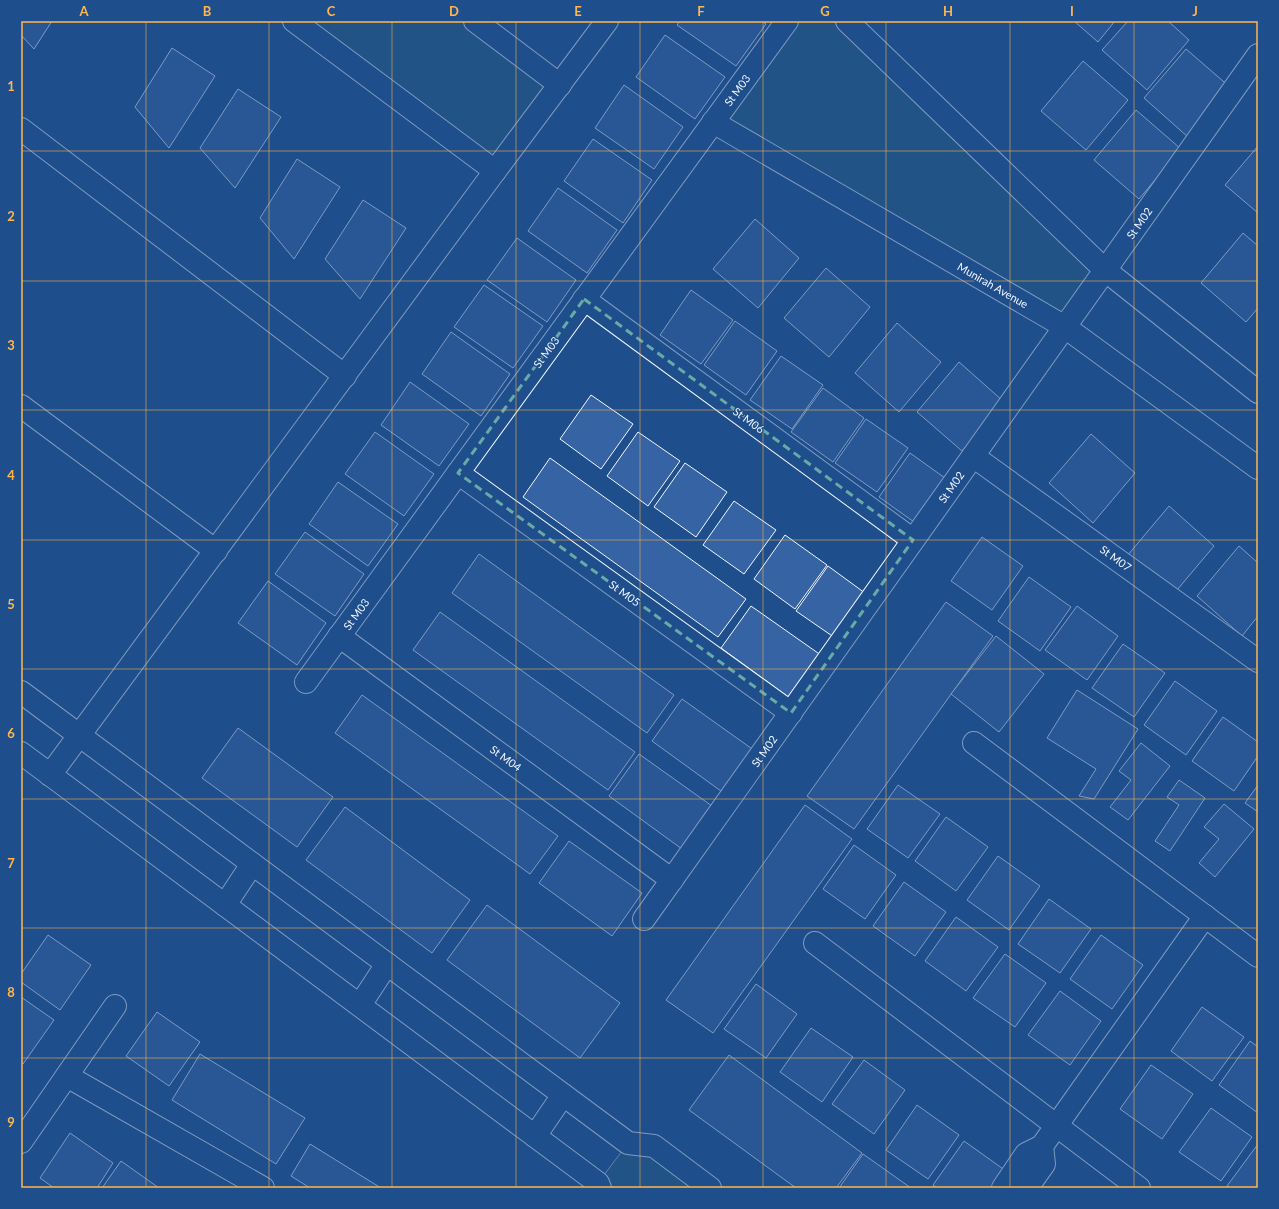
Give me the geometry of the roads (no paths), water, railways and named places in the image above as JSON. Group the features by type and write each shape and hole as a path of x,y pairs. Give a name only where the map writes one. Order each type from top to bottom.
{"street":[{"path":"294,21 495,170"},
{"path":"475,21 560,84"},
{"path":"50,775 345,376 495,170 607,21"},
{"name":"St M03","path":"306,682 787,21"},
{"path":"847,21 1105,270 1258,392"},
{"name":"St M02","path":"644,919 1258,54"},
{"name":"Munirah Avenue","path":"713,122 1065,326 1258,468"},
{"path":"21,129 345,376"},
{"name":"St M06","path":"584,299 913,540"},
{"path":"21,406 216,551"},
{"name":"St M07","path":"973,456 1258,661"},
{"name":"St M05","path":"458,473 791,713"},
{"name":"St M04","path":"339,636 672,880"},
{"path":"21,692 628,1143 654,1146 710,1188"},
{"path":"974,743 1258,956"},
{"path":"21,753 360,1005 598,1184 600,1188"},
{"path":"225,905 252,864"},
{"path":"1003,1188 1026,1154 1042,1146 1205,916"},
{"path":"815,943 1139,1188"},
{"path":"360,1005 387,964"},
{"path":"21,1142 115,1006"},
{"path":"67,1076 263,1188"},
{"path":"534,1136 564,1095"},
{"path":"1027,1188 1044,1164 1042,1146"}]}
